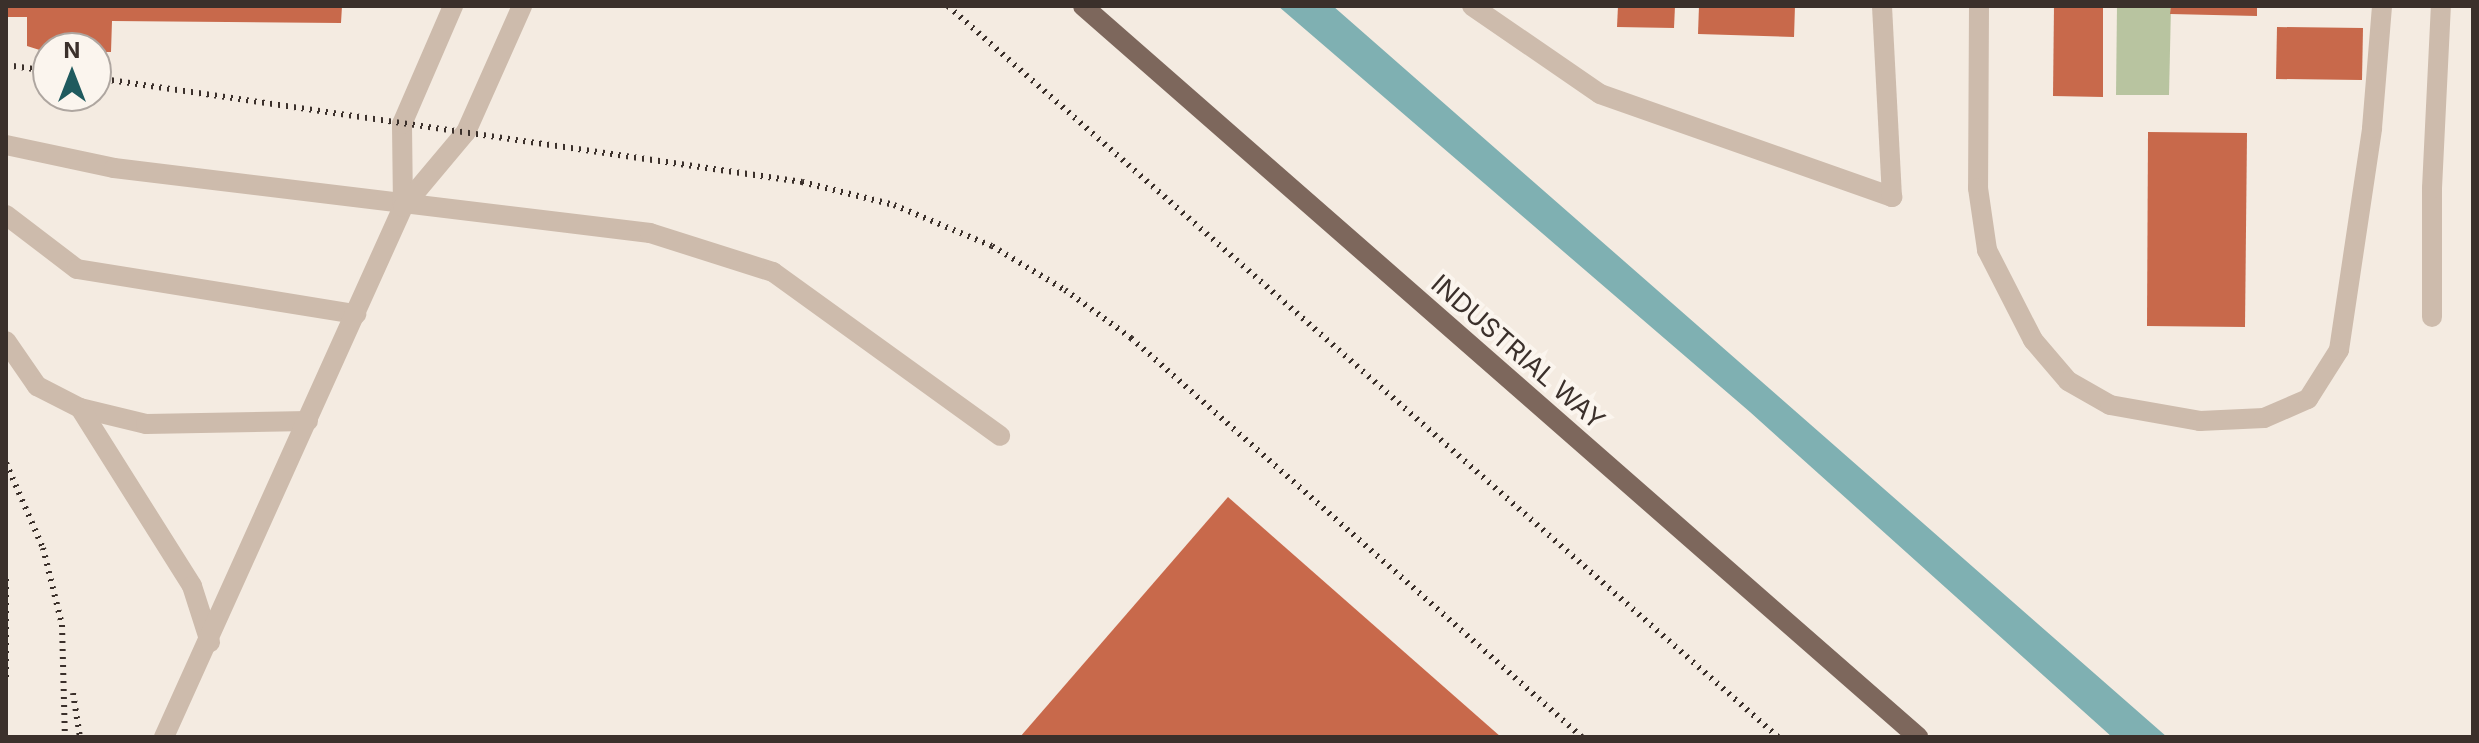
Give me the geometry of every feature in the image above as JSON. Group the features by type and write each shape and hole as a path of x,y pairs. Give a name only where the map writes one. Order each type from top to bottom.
{"main road":[{"name":"INDUSTRIAL WAY","path":"1083,6 1918,737"}],"lane":[{"path":"403,207 402,124 453,6"},
{"path":"164,737 210,642 403,207 466,132 522,6"},
{"path":"1472,6 1600,94 1892,197 1882,6"},
{"path":"1979,6 1978,188 1987,250 2033,340 2068,381 2110,405 2200,421 2264,418 2308,399 2339,350 2372,128 2382,6"},
{"path":"2432,317 2432,188 2441,6"},
{"path":"6,145 114,168 403,207 650,233 773,272 1000,436"},
{"path":"6,215 77,269 356,314"},
{"path":"6,341 37,386 80,408 146,424 308,421"},
{"path":"80,408 192,586 210,642"}],"green space":[{"path":"2117,6 2171,6 2169,95 2116,95"}],"water":[{"path":"1278,6 1333,6 2167,737 2112,737 1750,412"}],"building":[{"path":"6,6 342,6 341,23 112,21 112,32 32,32 32,48 27,46 27,17 6,17"},
{"path":"1618,6 1675,6 1674,28 1617,27"},
{"path":"1699,6 1795,6 1794,37 1698,34"},
{"path":"2054,6 2103,6 2103,97 2053,96"},
{"path":"2171,6 2257,6 2257,16 2170,14"},
{"path":"2277,27 2363,28 2362,80 2276,79"},
{"path":"2148,132 2247,133 2245,327 2147,326"},
{"path":"1228,497 1501,737 1020,737"}],"railway":[{"path":"948,6 1778,737"},
{"path":"6,65 32,69"},
{"path":"112,80 802,182 894,205 992,246 1065,290 1131,338 1582,737"},
{"path":"6,463 43,548 62,625 65,737"},
{"path":"6,579 6,679"},
{"path":"73,693 80,737"}]}
